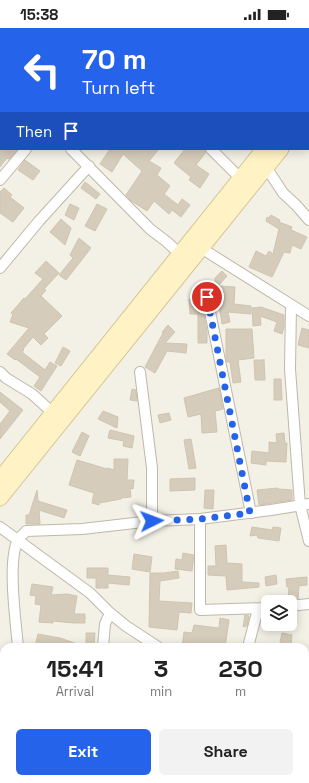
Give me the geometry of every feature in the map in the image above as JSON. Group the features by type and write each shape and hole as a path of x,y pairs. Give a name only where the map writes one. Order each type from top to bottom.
{"main road":[{"path":"0,479 263,150"},
{"path":"0,498 280,150"}],"street":[{"path":"0,180 25,150"},
{"path":"72,150 150,229 180,254"},
{"path":"212,150 240,178"},
{"path":"0,268 39,221 89,166"},
{"path":"266,167 283,193 309,220"},
{"path":"201,248 309,315"},
{"path":"207,297 250,513"},
{"path":"291,304 290,369 309,541"},
{"path":"0,372 6,378 32,394 54,413"},
{"path":"140,372 152,468 152,521"},
{"path":"18,643 13,580 14,552 18,540 26,531 82,529 152,521 200,519 305,504"},
{"path":"200,519 200,610 261,609"},
{"path":"0,527 90,593 110,613 152,643"},
{"path":"297,605 309,604"},
{"path":"103,643 105,624 110,613"},
{"path":"250,643 261,614"}],"building":[{"path":"0,150 17,150 9,159 7,158 0,167"},
{"path":"109,150 158,150 149,161 161,168 157,175 170,186 164,194 178,205 182,199 190,205 181,217 172,210 169,214 154,201 147,211 130,200 126,195 142,171 123,154 112,172 100,164"},
{"path":"184,150 205,150 206,152 196,165 209,174 200,188 189,180 191,177 174,163"},
{"path":"25,160 40,171 33,180 18,170"},
{"path":"85,182 100,194 96,199 81,188"},
{"path":"4,188 12,195 10,197 24,208 13,222 0,213 0,192"},
{"path":"70,204 79,208 74,220 65,215"},
{"path":"97,204 107,209 95,231 85,226"},
{"path":"271,215 280,220 279,222 292,227 291,230 307,237 301,249 292,245 290,253 284,252 272,277 249,267 256,251 266,256 269,251 273,254 279,229 266,221 267,217 269,218"},
{"path":"61,219 71,228 65,245 50,232"},
{"path":"79,238 91,248 66,280 59,275 73,258 70,255"},
{"path":"46,261 59,273 44,289 46,290 41,296 62,316 44,334 48,338 41,345 33,337 22,352 45,370 50,362 57,366 41,391 34,386 40,377 7,354 29,328 10,322 13,314 11,313 43,279 35,273"},
{"path":"222,271 227,276 218,286 235,287 234,304 251,306 251,314 228,312 230,322 222,324 218,298 223,298 217,292 215,278"},
{"path":"189,299 201,299 207,331 207,343 198,343 198,314 190,314"},
{"path":"261,307 284,315 284,327 282,334 274,331 277,322 260,316 261,325 253,326 252,308"},
{"path":"168,325 175,332 165,343 187,344 186,353 167,351 155,373 145,367 163,333 162,332"},
{"path":"302,328 309,330 309,348 298,345"},
{"path":"226,329 252,329 254,358 238,360 241,382 233,383 230,362 227,362"},
{"path":"63,347 70,351 61,366 55,363"},
{"path":"264,359 265,380 255,380 254,360 263,361"},
{"path":"274,379 281,379 282,400 274,400"},
{"path":"219,388 223,409 215,411 217,432 202,433 201,414 188,417 184,398"},
{"path":"132,389 136,390 137,401 130,400"},
{"path":"0,392 23,410 0,439 0,424 10,411 0,402"},
{"path":"103,411 118,417 117,428 98,419"},
{"path":"169,413 171,420 160,423 158,415"},
{"path":"110,430 134,436 132,448 123,446 124,441 108,438"},
{"path":"82,432 89,436 80,456 72,452"},
{"path":"284,433 285,443 287,443 286,462 266,461 266,465 251,463 252,451 269,453 269,442 277,443 276,434"},
{"path":"191,439 196,468 189,469 184,440"},
{"path":"114,459 128,459 127,480 134,480 133,489 130,488 131,497 99,503 99,505 92,503 94,493 69,485 77,460 114,470"},
{"path":"195,478 195,490 170,491 170,479"},
{"path":"278,488 292,490 292,500 259,505 257,490"},
{"path":"37,490 38,501 67,510 64,518 39,510 40,524 26,524 26,515 29,515"},
{"path":"205,490 214,490 213,509 204,508"},
{"path":"252,527 272,530 273,527 281,528 279,541 258,538 257,535 250,536"},
{"path":"226,545 227,563 242,564 242,582 259,583 259,587 227,590 226,576 208,575 208,566 216,566 215,546"},
{"path":"183,553 194,555 192,571 175,569 176,559 182,560"},
{"path":"134,554 152,557 150,572 132,569"},
{"path":"87,568 108,568 108,575 130,577 129,585 108,583 108,588 96,588 96,578 87,578"},
{"path":"178,571 179,578 160,581 159,601 192,603 191,613 179,612 177,630 149,627 150,573"},
{"path":"276,575 277,584 266,586 265,577"},
{"path":"307,577 307,585 299,586 298,599 297,595 288,595 289,587 287,587 286,579"},
{"path":"32,584 53,587 51,595 67,594 77,596 74,614 85,614 85,623 53,621 53,623 39,622 41,605 35,604 36,596 30,595"},
{"path":"245,615 249,616 247,626 243,627"},
{"path":"220,618 229,620 226,643 183,643 184,632 192,633 194,625 219,628"},
{"path":"86,633 95,633 94,643 86,643"},
{"path":"282,633 292,635 291,643 280,642"},
{"path":"38,634 60,638 74,643 36,643"}],"route":[{"path":"152,521 200,519 250,513 207,297"}]}
